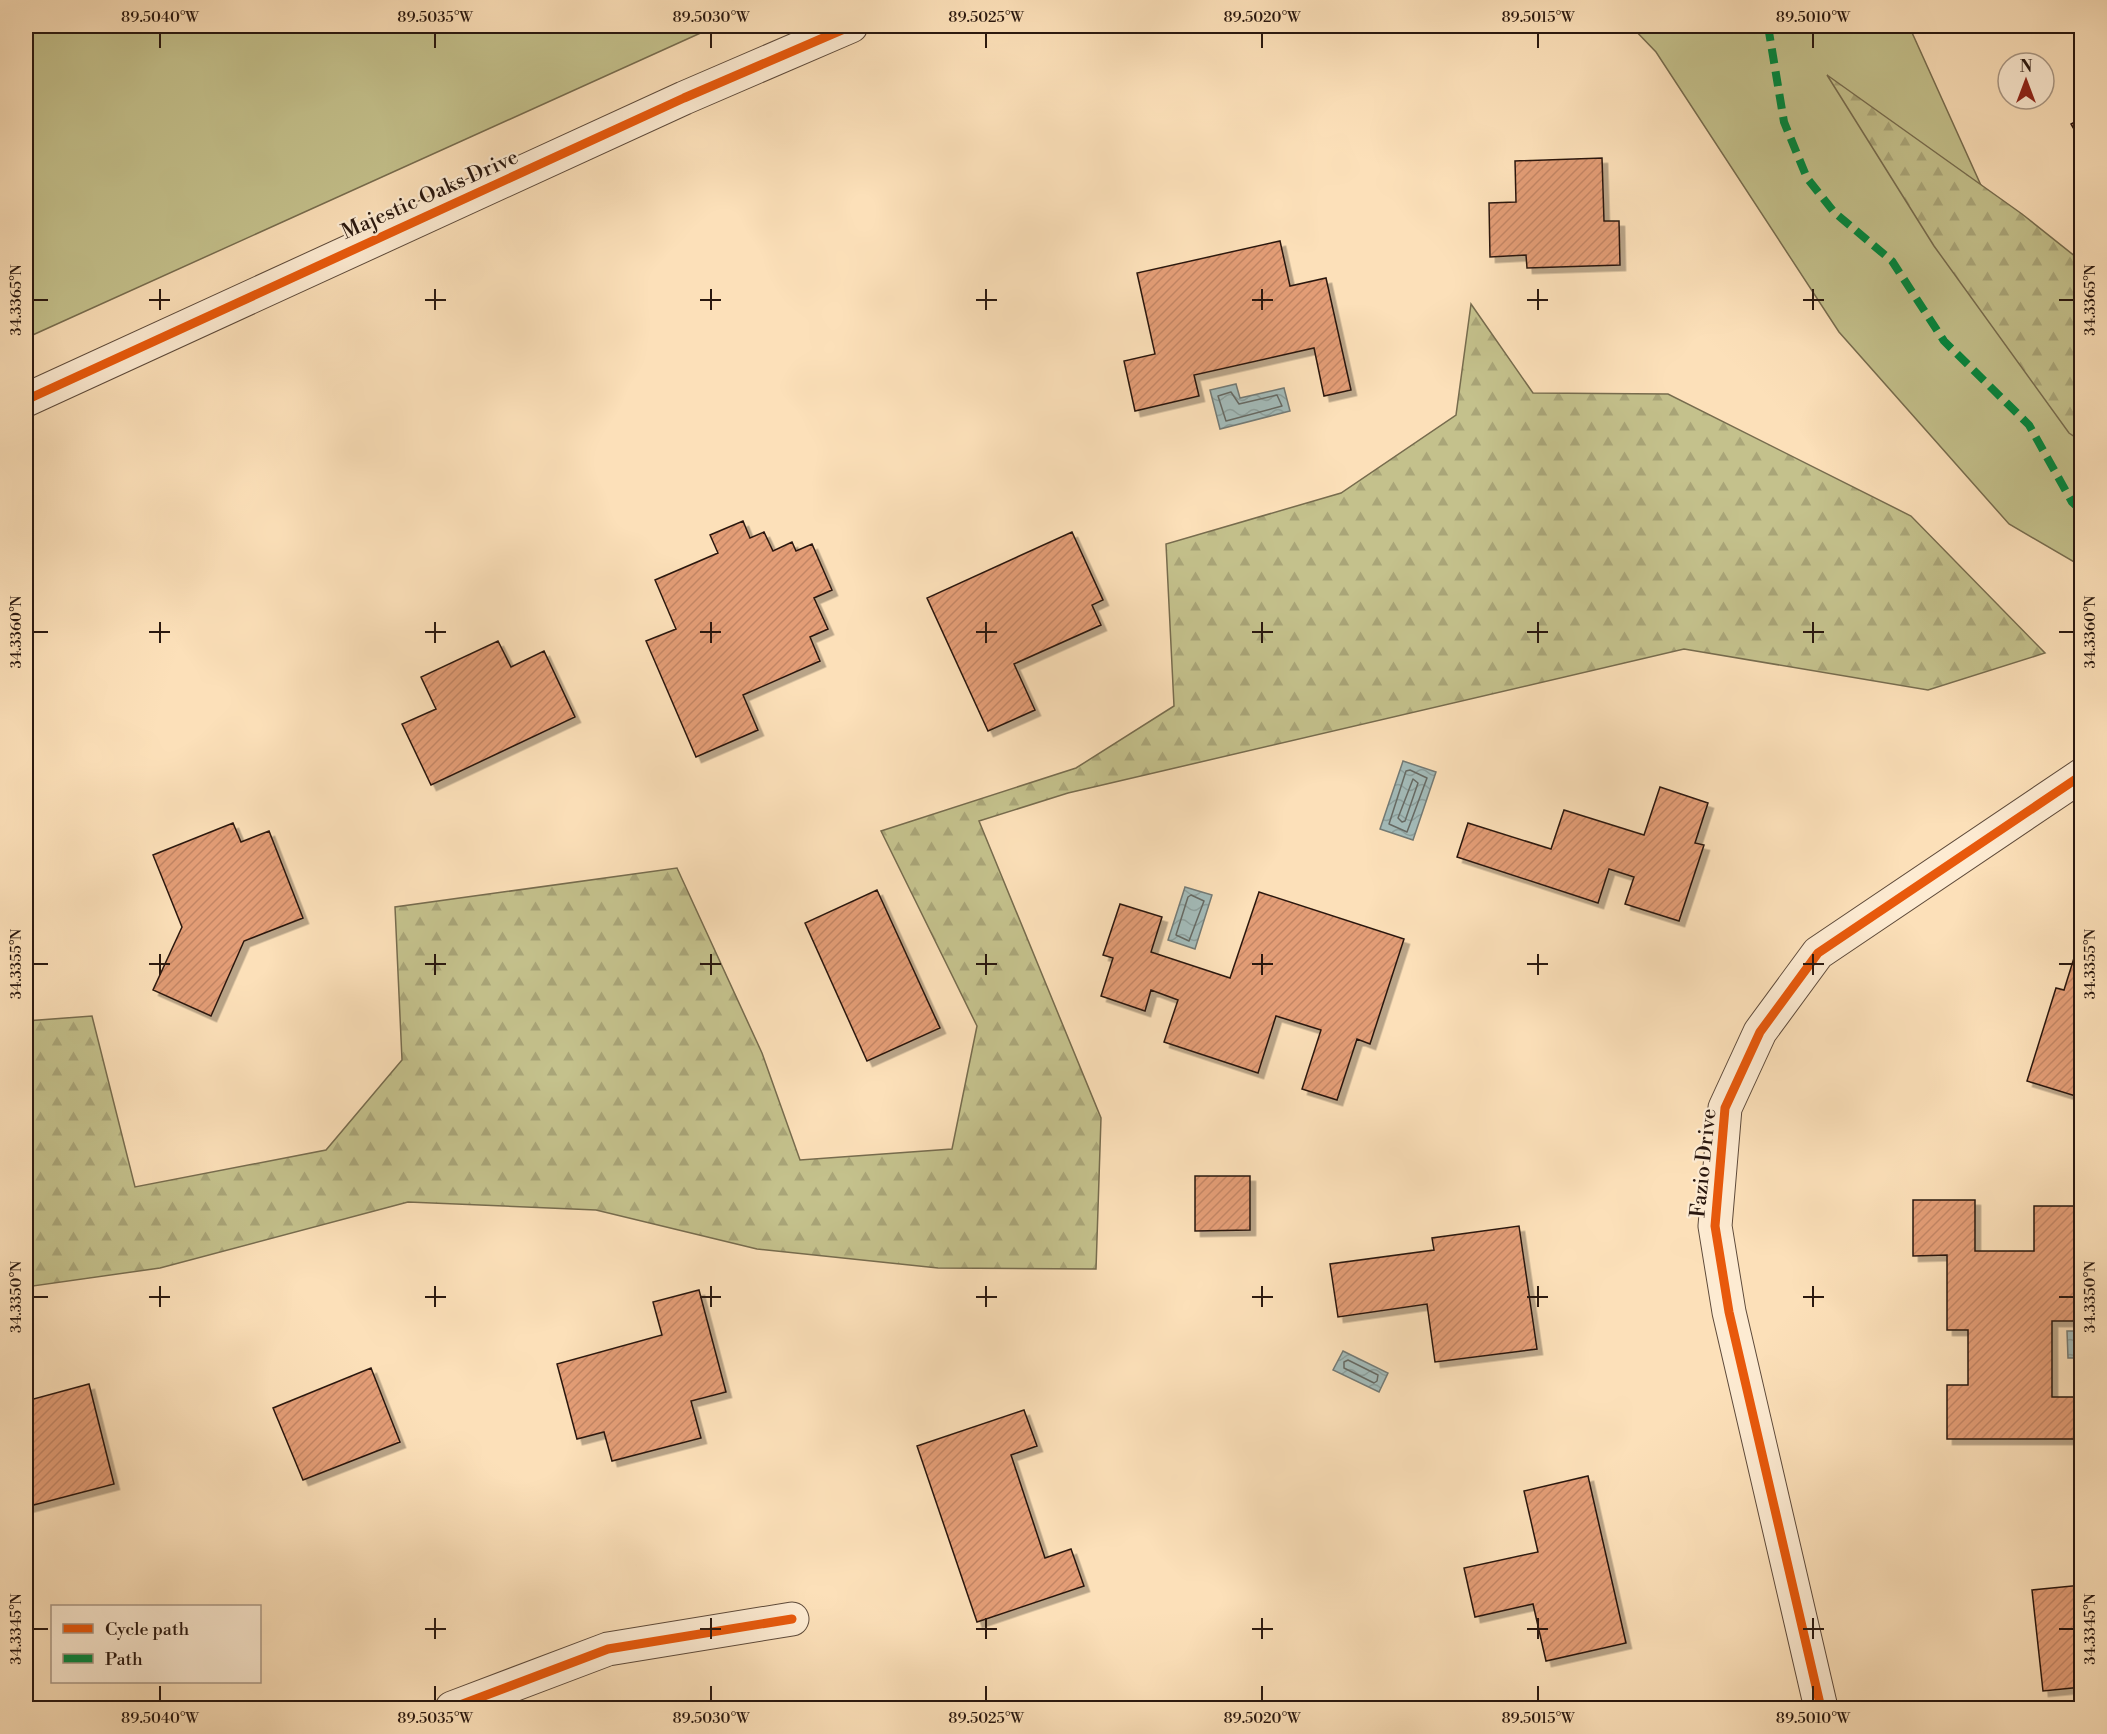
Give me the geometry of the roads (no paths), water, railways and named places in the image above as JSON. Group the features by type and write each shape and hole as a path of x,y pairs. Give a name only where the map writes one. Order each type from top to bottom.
{"street":[{"name":"Majestic Oaks Drive","path":"26,400 684,98 851,26"},
{"name":"Fazio Drive","path":"1821,1708 1731,1322 1715,1226 1725,1108 1760,1032 1818,953 2082,776"},
{"path":"452,1708 608,1649 792,1619"}],"water":[{"path":"1236,384 1240,398 1284,388 1290,411 1220,429 1210,390"},
{"path":"1403,761 1436,772 1413,840 1380,829"},
{"path":"1185,887 1212,895 1195,949 1168,940"},
{"path":"2067,1331 2081,1331 2081,1358 2068,1358"},
{"path":"1343,1351 1388,1373 1379,1392 1333,1370"}]}
